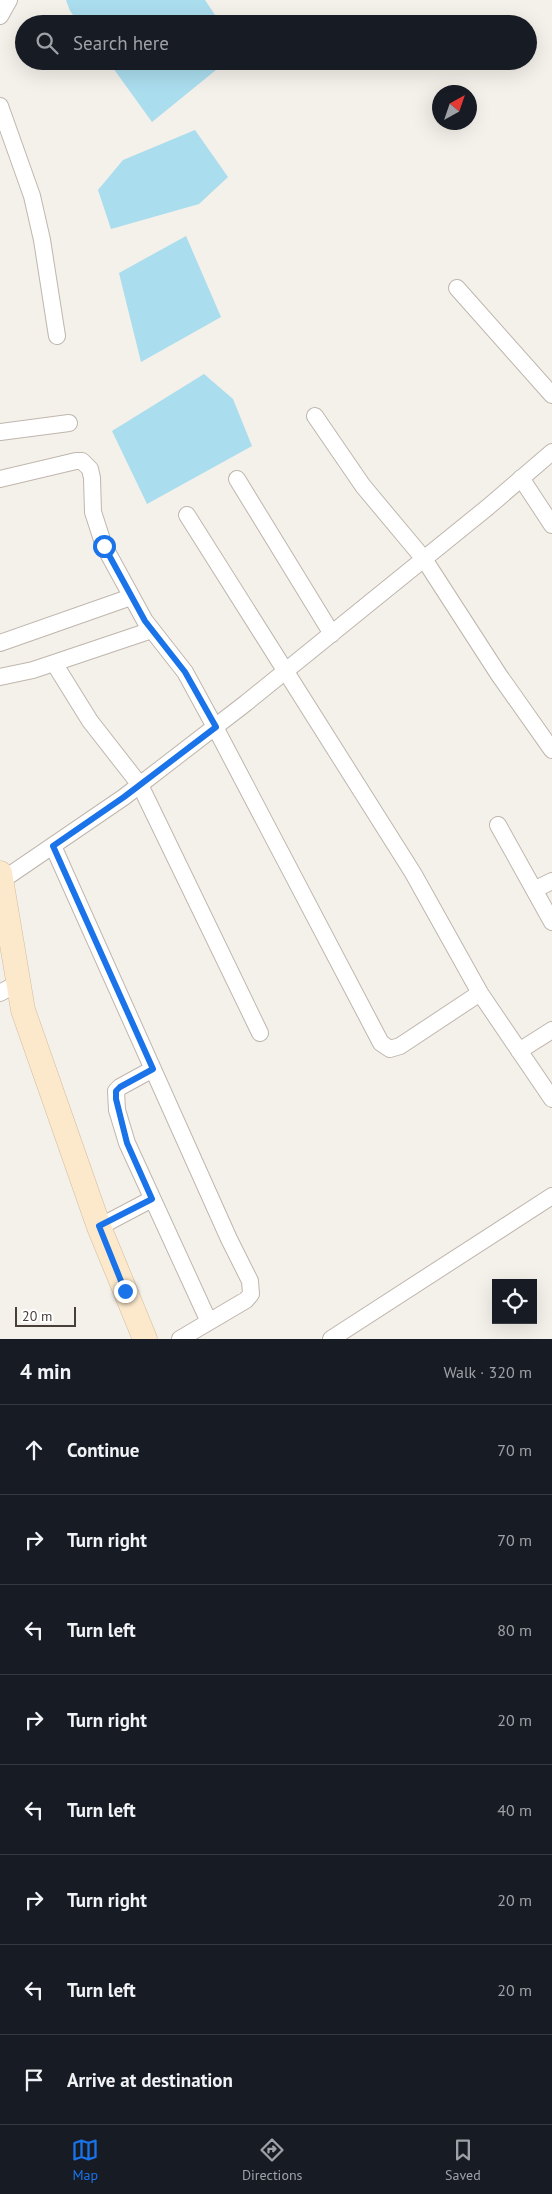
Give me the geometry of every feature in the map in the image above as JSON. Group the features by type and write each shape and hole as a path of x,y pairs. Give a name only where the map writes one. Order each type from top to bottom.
{"street":[{"path":"0,16 9,0"},
{"path":"0,106 32,196 42,240 57,336"},
{"path":"457,288 552,395"},
{"path":"315,416 363,486 424,559 499,675 552,750"},
{"path":"0,432 69,423"},
{"path":"144,1339 99,1226 23,1010 9,988 0,877 53,846 140,785 216,727 424,559 552,452"},
{"path":"0,479 76,461 86,464 92,478 93,512 104,546 131,597 152,630 185,672 216,727 381,1043 390,1049 400,1046 480,993"},
{"path":"521,478 552,525"},
{"path":"237,480 332,634"},
{"path":"187,515 413,873 480,993 552,1099"},
{"path":"0,643 131,597"},
{"path":"0,677 54,663 152,630"},
{"path":"54,663 90,721 140,785 260,1033"},
{"path":"498,825 552,922"},
{"path":"53,846 252,1288 251,1294 246,1300 180,1339"},
{"path":"534,890 552,881"},
{"path":"518,1051 552,1030"},
{"path":"153,1069 120,1087 116,1091 116,1099 127,1143 209,1322"},
{"path":"331,1339 552,1196"},
{"path":"99,1226 152,1199"}],"water":[{"path":"66,0 205,0 215,15 73,15"},
{"path":"114,70 216,70 152,122"},
{"path":"195,130 228,177 199,204 111,229 98,190 123,160"},
{"path":"186,236 221,317 141,362 119,273"},
{"path":"204,374 233,399 252,446 147,504 112,431"}],"route":[{"path":"104,546 145,621 185,672 216,727 124,797 53,846 153,1069 130,1080 116,1091 117,1110 127,1143 152,1199 99,1226 125,1291"}]}
